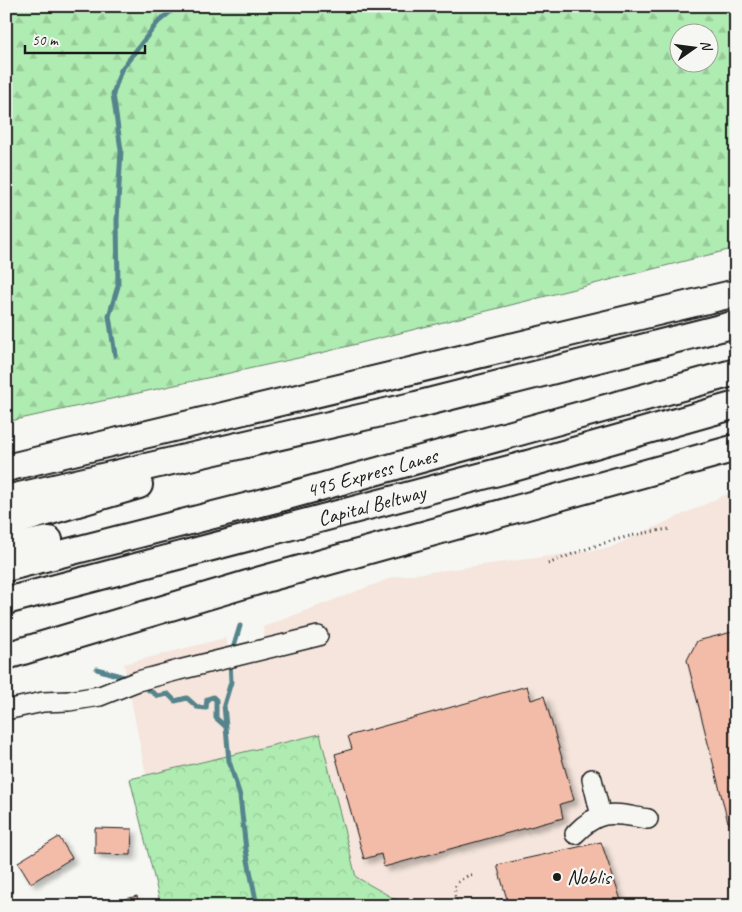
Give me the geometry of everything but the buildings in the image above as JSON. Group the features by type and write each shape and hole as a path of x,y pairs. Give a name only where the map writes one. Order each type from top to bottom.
{"highway":[{"path":"6,466 736,293"},
{"path":"6,499 416,405 736,324"},
{"name":"495 Express Lanes","path":"6,568 284,497 736,372"},
{"path":"6,524 416,405"},
{"name":"Capital Beltway","path":"6,601 518,467 736,405"},
{"path":"6,656 261,580 736,448"},
{"path":"6,548 284,497"},
{"path":"6,643 168,608"}],"lane":[{"path":"6,710 35,703 69,701 100,696 138,681 318,636"},
{"path":"592,778 601,816"},
{"path":"576,834 588,822 608,813 648,819"}],"path":[{"path":"548,564 582,549 618,539 670,529"},
{"path":"458,906 454,894 456,885 461,878 474,874"}],"shaded area":[{"path":"736,490 736,906 172,906 124,664 225,638 228,649 265,639 263,627 394,577 609,548"}],"green space":[{"path":"6,6 736,6 736,248 321,353 6,422"},
{"path":"320,734 356,877 407,906 161,906 130,779"}],"waterway":[{"path":"115,355 109,316 118,286 117,220 121,150 113,94 121,70 158,22 177,6"},
{"path":"232,652 240,626"},
{"path":"230,660 231,682 224,705 229,761 240,796 246,850 257,906"},
{"path":"97,669 130,679"},
{"path":"141,685 158,696 168,694 175,701 187,698 197,707 206,708 207,699 213,697 216,700 216,718 226,727"}],"place":[{"name":"Noblis","path":"557,877"}]}
